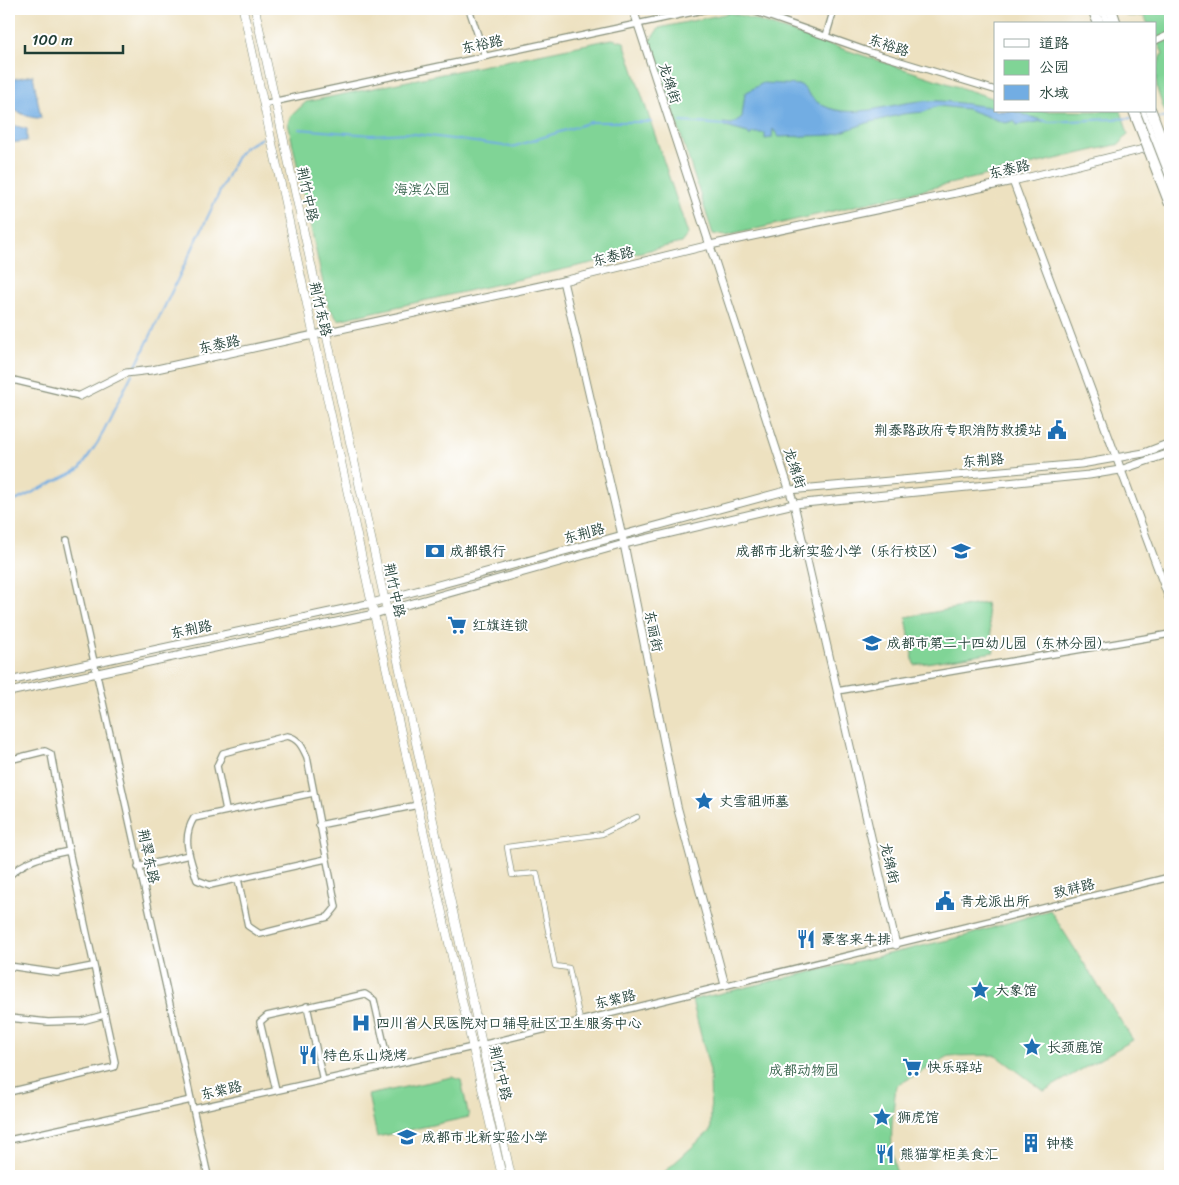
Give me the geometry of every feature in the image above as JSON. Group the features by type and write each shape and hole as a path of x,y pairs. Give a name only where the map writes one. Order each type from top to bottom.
{"highway":[{"path":"1093,9 1098,22"},
{"path":"1111,9 1115,22"},
{"path":"1134,112 1170,204"},
{"path":"1151,112 1170,162"}],"main road":[{"name":"荆竹东路","path":"243,9 374,614"},
{"name":"荆竹中路","path":"255,9 511,1176"},
{"name":"荆竹中路","path":"374,614 502,1176"}],"street":[{"path":"469,9 485,56"},
{"name":"龙绵街","path":"633,9 794,504 896,945"},
{"name":"东裕路","path":"263,104 707,9"},
{"name":"东裕路","path":"748,9 994,90"},
{"path":"826,36 834,9"},
{"path":"1102,9 1107,22"},
{"path":"1156,41 1170,34"},
{"path":"1142,112 1170,183"},
{"name":"东泰路","path":"80,396 126,373 141,372 314,336 563,281 710,245 1013,181 1156,146"},
{"path":"1013,181 1170,601"},
{"name":"东丽街","path":"563,281 624,544 677,806 725,985"},
{"path":"9,379 80,396"},
{"name":"东荆路","path":"9,681 372,603 789,490 1116,459 1144,453 1170,443"},
{"name":"东荆路","path":"9,692 374,614 624,544 794,504 1089,475 1120,470 1170,453"},
{"name":"荆翠东路","path":"67,540 208,1176"},
{"path":"837,691 1170,634"},
{"path":"226,810 217,766 223,753 287,736 295,738 307,757 336,906 333,913 328,917 260,934 248,926 238,879"},
{"path":"9,760 45,751 50,754 114,1068 9,1092"},
{"path":"313,793 194,818 186,830 189,855 197,880 210,885 326,859"},
{"path":"319,825 418,805"},
{"path":"580,1020 569,968 555,966 537,873 512,875 507,847 602,834 637,817"},
{"path":"9,876 27,862 36,858 69,851"},
{"path":"138,867 189,855"},
{"name":"致祥路","path":"896,945 1170,877"},
{"name":"东紫路","path":"193,1109 473,1047 896,945"},
{"path":"9,966 57,973 93,966"},
{"path":"276,1090 260,1022 267,1016 308,1006 365,994 374,1000 389,1066"},
{"path":"308,1006 323,1081"},
{"path":"9,1018 48,1022 82,1021 104,1015"},
{"path":"9,1140 191,1100"}],"green space":[{"path":"1123,9 1170,9 1170,111 1165,112 1157,89 1157,69 1163,53 1156,40 1156,22 1147,22 1144,16 1126,16"},
{"path":"729,13 743,16 994,99 994,112 1121,112 1128,134 1120,144 726,236 713,234 650,40 659,28"},
{"name":"海滨公园","path":"612,39 624,42 688,234 681,243 338,320 328,306 288,123 291,116 306,102"},
{"path":"986,603 994,652 914,665 906,617"},
{"name":"成都动物园","path":"1050,910 1133,1040 1044,1091 996,1055 949,1056 896,1086 892,1119 892,1143 898,1176 660,1176 711,1130 710,1071 692,1000 965,936"},
{"path":"452,1077 461,1080 469,1117 377,1137 368,1095"}],"water":[{"path":"33,75 41,118 28,116 9,108 9,80"},
{"path":"763,83 801,85 817,102 829,108 842,111 869,110 909,102 941,101 994,107 994,112 1016,112 1044,121 1017,125 1014,121 1005,123 967,109 938,106 924,112 903,114 867,123 833,135 779,137 773,129 772,138 765,139 765,133 752,133 750,136 748,133 726,127 723,123 732,124 742,117 745,93"},
{"path":"9,124 27,129 27,141 9,143"}],"waterway":[{"path":"1158,118 1170,117"},
{"path":"1042,120 1049,122 1134,118"},
{"path":"299,129 371,135 407,133 512,147 591,122 651,122"},
{"path":"681,122 726,125"},
{"path":"134,370 236,158 245,147 262,138"},
{"path":"9,504 80,469 98,442 132,374"}],"place":[{"name":"荆泰路政府专职消防救援站","path":"1057,430"},
{"name":"成都银行","path":"435,551"},
{"name":"成都市北新实验小学（乐行校区）","path":"961,551"},
{"name":"红旗连锁","path":"457,625"},
{"name":"成都市第二十四幼儿园（东林分园）","path":"872,643"},
{"name":"丈雪祖师墓","path":"704,801"},
{"name":"青龙派出所","path":"945,901"},
{"name":"豪客来牛排","path":"806,939"},
{"name":"大象馆","path":"980,990"},
{"name":"四川省人民医院对口辅导社区卫生服务中心","path":"361,1023"},
{"name":"长颈鹿馆","path":"1032,1047"},
{"name":"特色乐山烧烤","path":"308,1055"},
{"name":"快乐驿站","path":"912,1067"},
{"name":"狮虎馆","path":"882,1117"},
{"name":"成都市北新实验小学","path":"407,1137"},
{"name":"钟楼","path":"1031,1143"},
{"name":"熊猫掌柜美食汇","path":"885,1154"}]}
